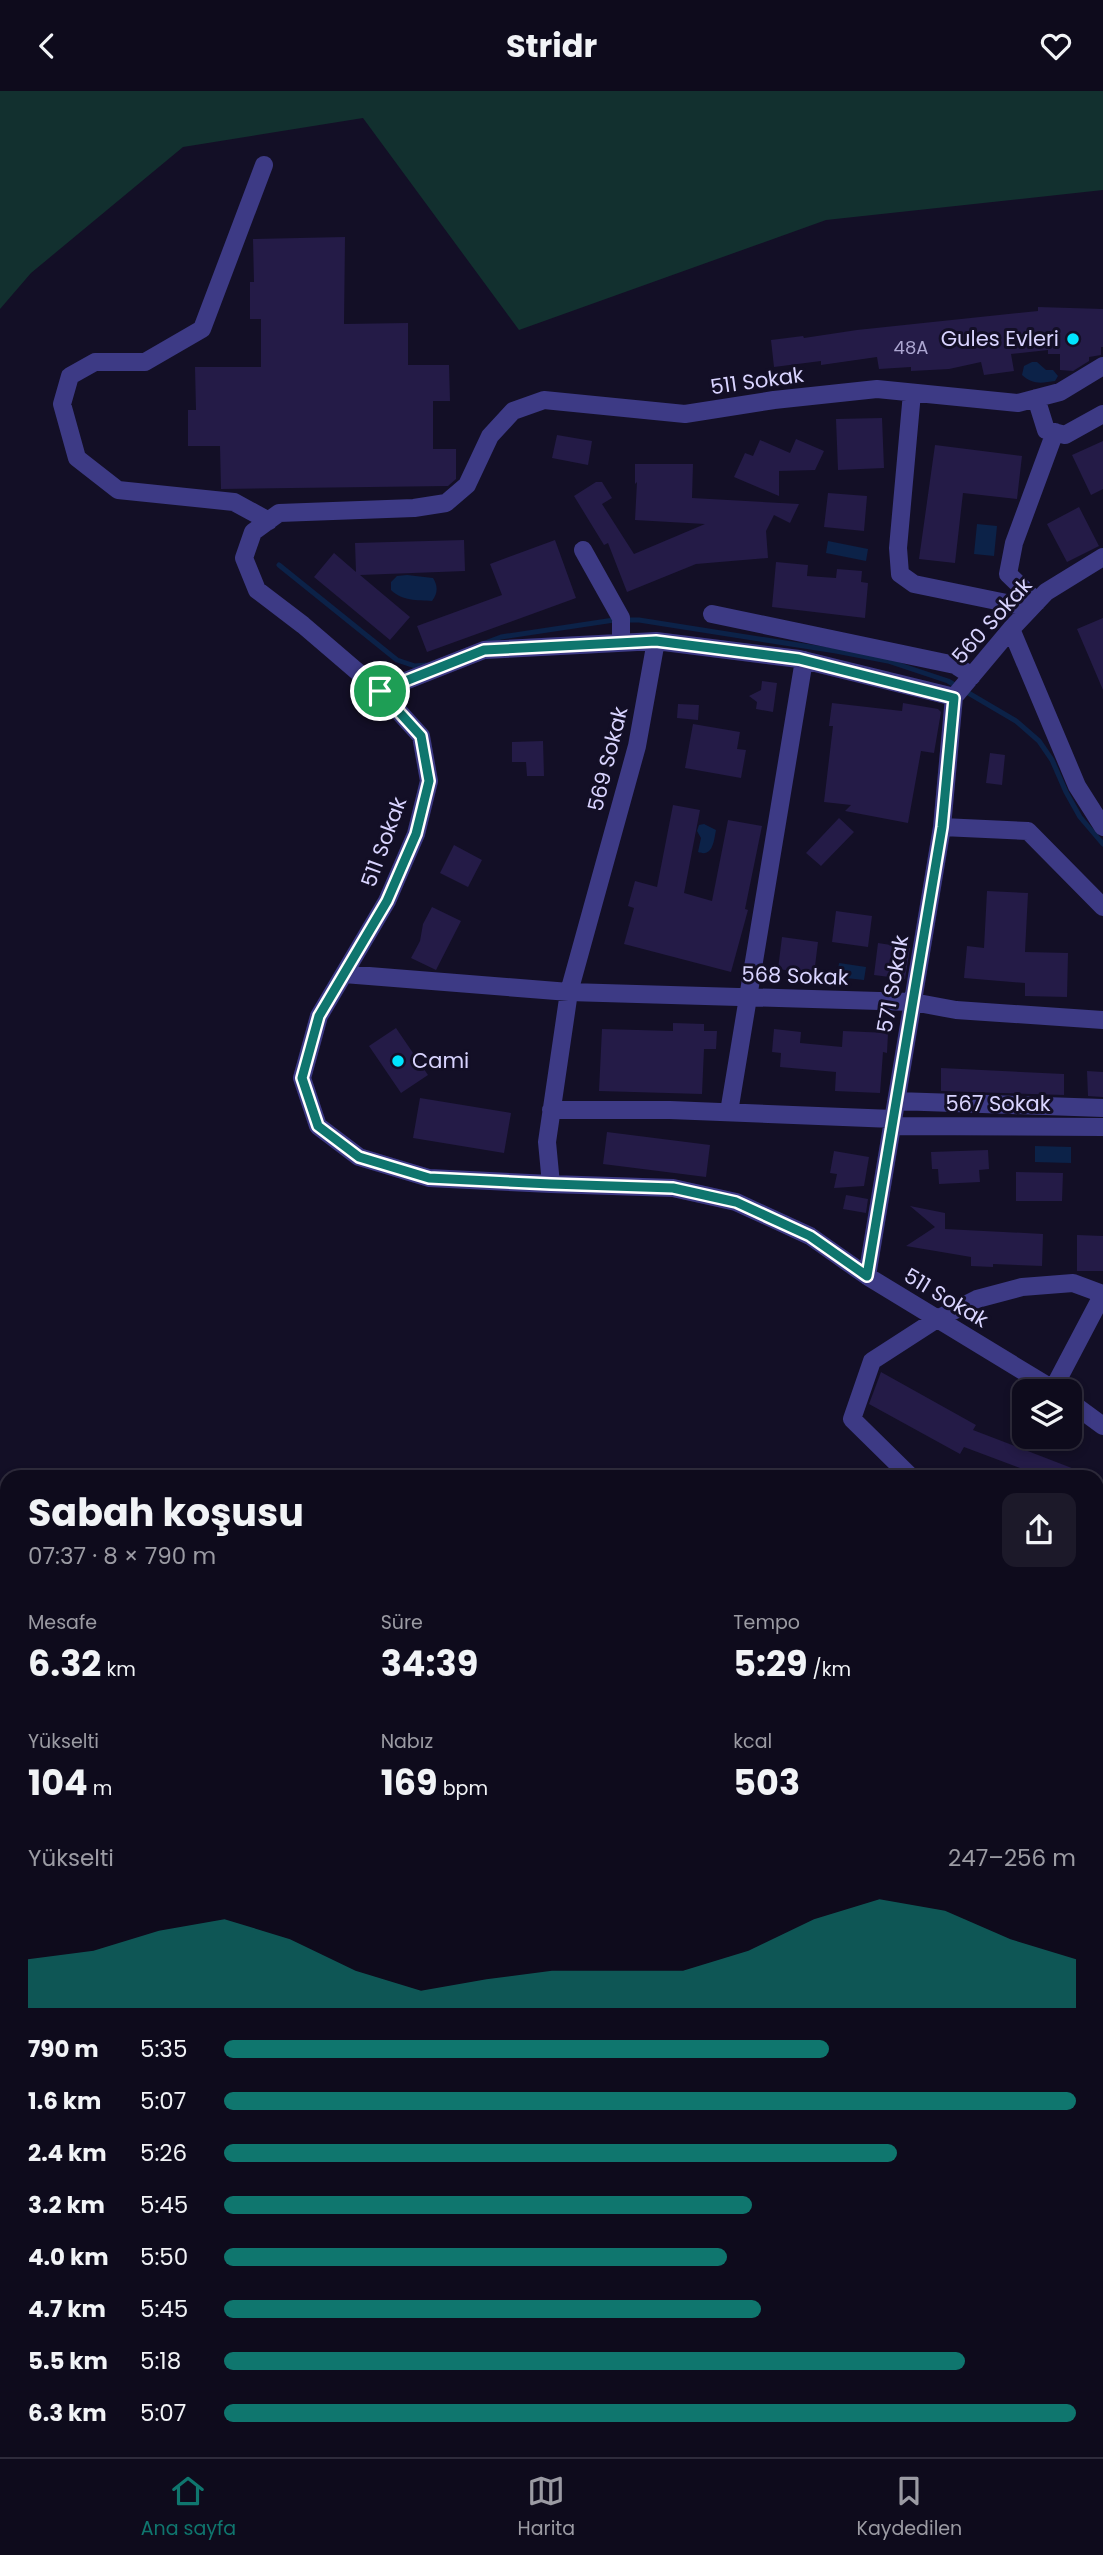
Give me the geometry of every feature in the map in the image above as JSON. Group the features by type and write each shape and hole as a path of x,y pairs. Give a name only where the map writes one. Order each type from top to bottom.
{"street":[{"path":"264,165 202,329 145,362 95,362 70,376 62,404 77,458 117,490 234,502 269,521"},
{"name":"511 Sokak","path":"1037,1379 867,1276 810,1236 736,1202 673,1188 429,1178 359,1157 318,1126 302,1078 319,1016 387,901 416,834 429,781 421,736 380,691 303,625 257,590 244,558 253,532 279,513 414,508 446,503 467,485 490,436 513,411 544,400 685,414 774,400 877,389 1018,403 1059,392 1103,366"},
{"path":"912,393 898,548 900,574 914,584 1034,605"},
{"path":"1036,398 1046,430 1065,435 1103,414"},
{"path":"1034,605 1008,574 1014,543 1055,432"},
{"path":"583,550 621,630"},
{"name":"560 Sokak","path":"962,688 1046,592 1103,557"},
{"path":"380,691 484,650 621,630 656,641 804,660 962,688 955,665 712,614"},
{"path":"1011,629 1077,786 1103,827"},
{"name":"569 Sokak","path":"551,1184 547,1142 569,992 637,746 656,641"},
{"path":"729,1112 804,660"},
{"name":"571 Sokak","path":"867,1276 942,827 962,688"},
{"path":"942,827 1028,831 1103,907"},
{"name":"568 Sokak","path":"344,974 569,992 913,1002 956,1010 1103,1020"},
{"name":"567 Sokak","path":"896,1101 1103,1108"},
{"name":"567 Sokak","path":"551,1110 729,1112 893,1123 1103,1127"},
{"path":"904,1470 852,1419 872,1361 937,1319 977,1299 1023,1287 1073,1283 1103,1294 1060,1379"},
{"path":"1082,1411 1103,1426"}],"green space":[{"path":"0,91 1103,91 1103,190 826,220 519,330 363,118 183,147 31,273 0,309"}],"water":[{"path":"1037,362 1046,370 1053,370 1058,376 1055,381 1034,382 1022,375 1024,366"},
{"path":"977,524 997,526 994,556 974,554"},
{"path":"828,541 868,549 866,561 826,553"},
{"path":"397,576 433,578 437,589 432,601 405,598 391,590 391,582"},
{"path":"704,824 716,830 712,847 707,853 698,852 701,838 697,831 699,825"},
{"path":"839,963 866,967 864,980 837,977"},
{"path":"1035,1146 1071,1147 1071,1163 1035,1162"}],"building":[{"path":"345,237 344,324 408,323 408,365 449,365 450,401 433,401 433,449 456,449 456,479 448,486 221,489 220,446 188,446 188,410 196,410 195,367 261,367 261,319 250,319 250,282 254,282 253,239"},
{"path":"1038,307 1103,309 1101,355 1089,357 1089,361 1073,371 1060,370 1060,354 1048,354 1048,350 1011,354 1014,371 984,375 981,362 949,369 911,371 911,367 879,369 877,357 821,365 821,361 774,367 771,340 1038,311"},
{"path":"882,418 884,468 838,470 836,419"},
{"path":"557,435 592,441 588,465 552,458"},
{"path":"796,439 824,451 815,470 779,471 779,496 734,477 745,453 753,456 760,440 790,453"},
{"path":"1103,441 1103,489 1091,495 1072,455"},
{"path":"935,445 1022,456 1017,499 963,493 955,563 919,559"},
{"path":"635,464 693,464 692,498 799,504 790,523 774,515 766,531 768,558 696,564 627,592 608,543 604,545 574,496 596,482 602,482 612,498 602,504 634,554 705,524 635,520"},
{"path":"828,493 867,496 864,531 824,527"},
{"path":"1079,507 1099,546 1067,562 1047,524"},
{"path":"464,540 465,571 360,575 410,617 390,640 314,577 334,553 356,572 355,543"},
{"path":"555,540 576,598 427,652 417,626 502,595 490,564"},
{"path":"776,562 808,565 807,576 836,578 837,569 862,571 861,582 868,583 865,618 772,607"},
{"path":"1103,618 1103,690 1077,629"},
{"path":"762,681 777,683 773,712 756,709 757,702 749,696 761,690"},
{"path":"832,703 902,711 903,703 938,709 941,712 934,753 921,751 908,823 845,811 851,805 824,802 833,726 829,726"},
{"path":"678,704 699,705 698,720 677,718"},
{"path":"693,724 740,732 737,749 746,750 741,778 685,768"},
{"path":"543,741 544,776 527,776 526,762 512,762 512,742"},
{"path":"990,753 1005,755 1002,785 986,783"},
{"path":"673,805 700,810 684,893 712,901 728,820 762,826 745,909 748,910 731,972 624,944 634,908 628,906 635,881 657,887"},
{"path":"839,818 854,832 821,866 806,853"},
{"path":"454,845 482,860 468,887 440,873"},
{"path":"987,891 1028,893 1025,952 1068,953 1067,997 1025,996 1025,983 964,978 967,946 984,948"},
{"path":"432,907 461,921 436,970 411,958"},
{"path":"836,911 872,916 868,947 832,942"},
{"path":"782,937 818,942 814,974 778,969"},
{"path":"878,943 910,948 905,979 874,975"},
{"path":"673,1023 704,1024 704,1031 717,1031 716,1049 704,1049 702,1094 599,1091 602,1029 673,1031"},
{"name":"Cami","path":"396,1028 428,1075 401,1093 369,1046"},
{"path":"774,1029 801,1032 800,1043 842,1047 843,1031 888,1033 887,1053 883,1052 880,1093 835,1091 836,1072 780,1067 781,1053 772,1052"},
{"path":"941,1068 1064,1074 1064,1095 941,1091"},
{"path":"1087,1071 1103,1072 1103,1097 1088,1096"},
{"path":"420,1098 511,1113 504,1153 413,1138"},
{"path":"607,1132 710,1145 706,1177 603,1164"},
{"path":"988,1150 989,1169 979,1170 980,1182 939,1184 938,1169 932,1169 931,1152"},
{"path":"834,1151 869,1157 864,1186 834,1188 837,1174 830,1173"},
{"path":"1016,1172 1063,1173 1062,1201 1016,1201"},
{"path":"846,1195 868,1199 866,1213 843,1209"},
{"path":"910,1206 945,1213 945,1229 1043,1234 1042,1266 971,1266 971,1257 906,1246 935,1227"},
{"path":"1077,1235 1103,1236 1103,1271 1077,1271"},
{"path":"881,1372 976,1425 973,1430 1012,1445 1012,1449 1022,1449 1077,1470 1025,1470 964,1447 960,1454 869,1404"}],"waterway":[{"path":"279,565 397,660 415,666 426,665"},
{"path":"485,643 501,637 614,620 639,620 888,661 948,681 1016,721 1039,741 1052,760 1080,817 1103,844"}],"place":[{"name":"Gules Evleri","path":"1073,339"},
{"name":"Cami","path":"398,1061"}],"route":[{"path":"656,641 799,659 954,698 942,827 867,1276 810,1236 736,1202 673,1188 429,1178 359,1157 318,1126 302,1078 319,1016 387,901 416,834 429,781 421,736 380,691 484,650 656,641"}]}
